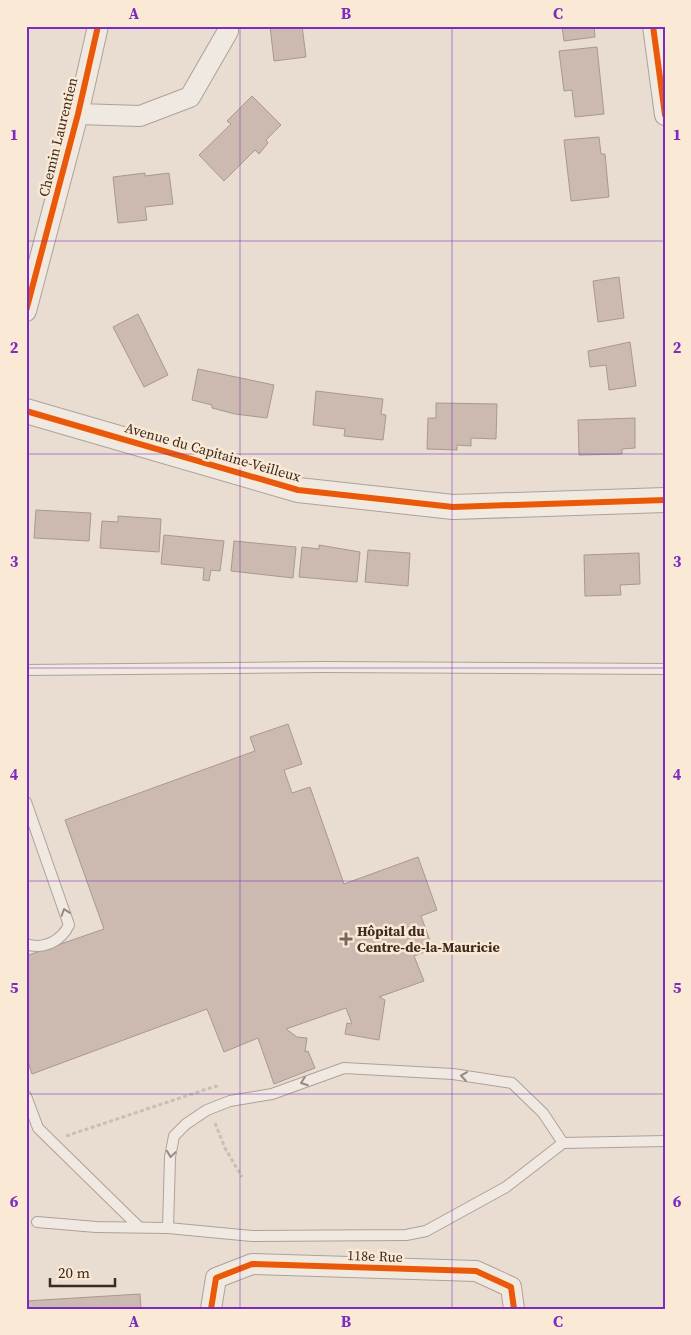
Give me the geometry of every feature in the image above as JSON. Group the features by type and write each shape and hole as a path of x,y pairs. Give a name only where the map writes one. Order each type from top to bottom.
{"street":[{"name":"Chemin Laurentien","path":"26,311 78,114 98,26"},
{"name":"Chemin Laurentien","path":"78,114 140,116 190,97 228,30 228,26"},
{"path":"653,26 665,115"},
{"name":"Avenue du Capitaine-Veilleux","path":"26,411 298,490 453,507 665,500"},
{"name":"118e Rue","path":"211,1309 216,1278 252,1264 476,1271 511,1287 514,1309"}],"lane":[{"path":"26,670 322,666 665,669"},
{"path":"26,802 69,925 64,934 52,942 39,946 26,944"},
{"path":"168,1228 170,1157 174,1136 186,1124 207,1110 230,1101 272,1094 344,1068 454,1074 512,1083 543,1113 563,1143"},
{"path":"26,1096 38,1128 139,1227"},
{"path":"37,1222 96,1227 168,1228 252,1236 413,1234 426,1231 506,1187 563,1143 665,1141"}],"building":[{"path":"270,26 302,26 306,57 274,61"},
{"path":"562,26 594,26 595,37 564,41"},
{"path":"597,47 604,114 575,117 572,90 564,91 559,51"},
{"path":"252,96 281,125 266,140 268,143 259,154 255,150 224,181 199,155 231,124 227,121"},
{"path":"599,137 601,154 605,154 609,197 571,201 564,140"},
{"path":"145,173 145,176 169,173 173,204 145,207 147,220 118,223 113,177"},
{"path":"619,277 624,318 598,322 593,281"},
{"path":"138,314 168,375 144,387 113,327"},
{"path":"630,342 636,386 609,390 606,365 590,367 588,351"},
{"path":"198,369 274,385 267,418 235,414 192,400"},
{"path":"316,391 383,399 381,414 386,415 383,440 344,436 345,429 313,425"},
{"path":"436,403 497,404 496,439 471,438 471,446 457,445 457,450 427,449 428,418 436,418"},
{"path":"635,418 635,448 622,449 622,454 579,455 578,420"},
{"path":"36,510 91,513 89,541 34,538"},
{"path":"118,516 161,519 159,552 100,548 102,521 118,522"},
{"path":"164,535 224,541 220,571 211,570 209,581 203,580 204,568 161,564"},
{"path":"234,541 296,547 293,578 231,571"},
{"path":"319,545 360,552 357,582 299,577 302,547 319,549"},
{"path":"368,550 410,553 408,586 365,582"},
{"path":"639,553 640,584 620,585 621,595 585,596 584,555"},
{"name":"Hôpital du Centre-de-la-Mauricie","path":"288,724 302,764 284,770 292,793 310,787 344,884 418,857 437,910 421,916 433,949 414,956 424,981 379,997 385,1000 379,1040 345,1034 347,1023 352,1024 346,1008 286,1029 297,1037 307,1038 305,1052 308,1051 315,1068 274,1084 258,1038 224,1052 207,1009 32,1074 26,1056 26,956 104,929 65,820 255,751 250,737"},
{"path":"140,1294 141,1309 26,1309 26,1301"}],"cycle path":[{"path":"26,311 78,114 98,26"},
{"path":"653,26 665,115"},
{"path":"26,411 298,490 453,507 665,500"},
{"path":"211,1309 216,1278 252,1264 476,1271 511,1287 514,1309"}],"place":[{"name":"Hôpital du Centre-de-la-Mauricie","path":"346,939"}]}
